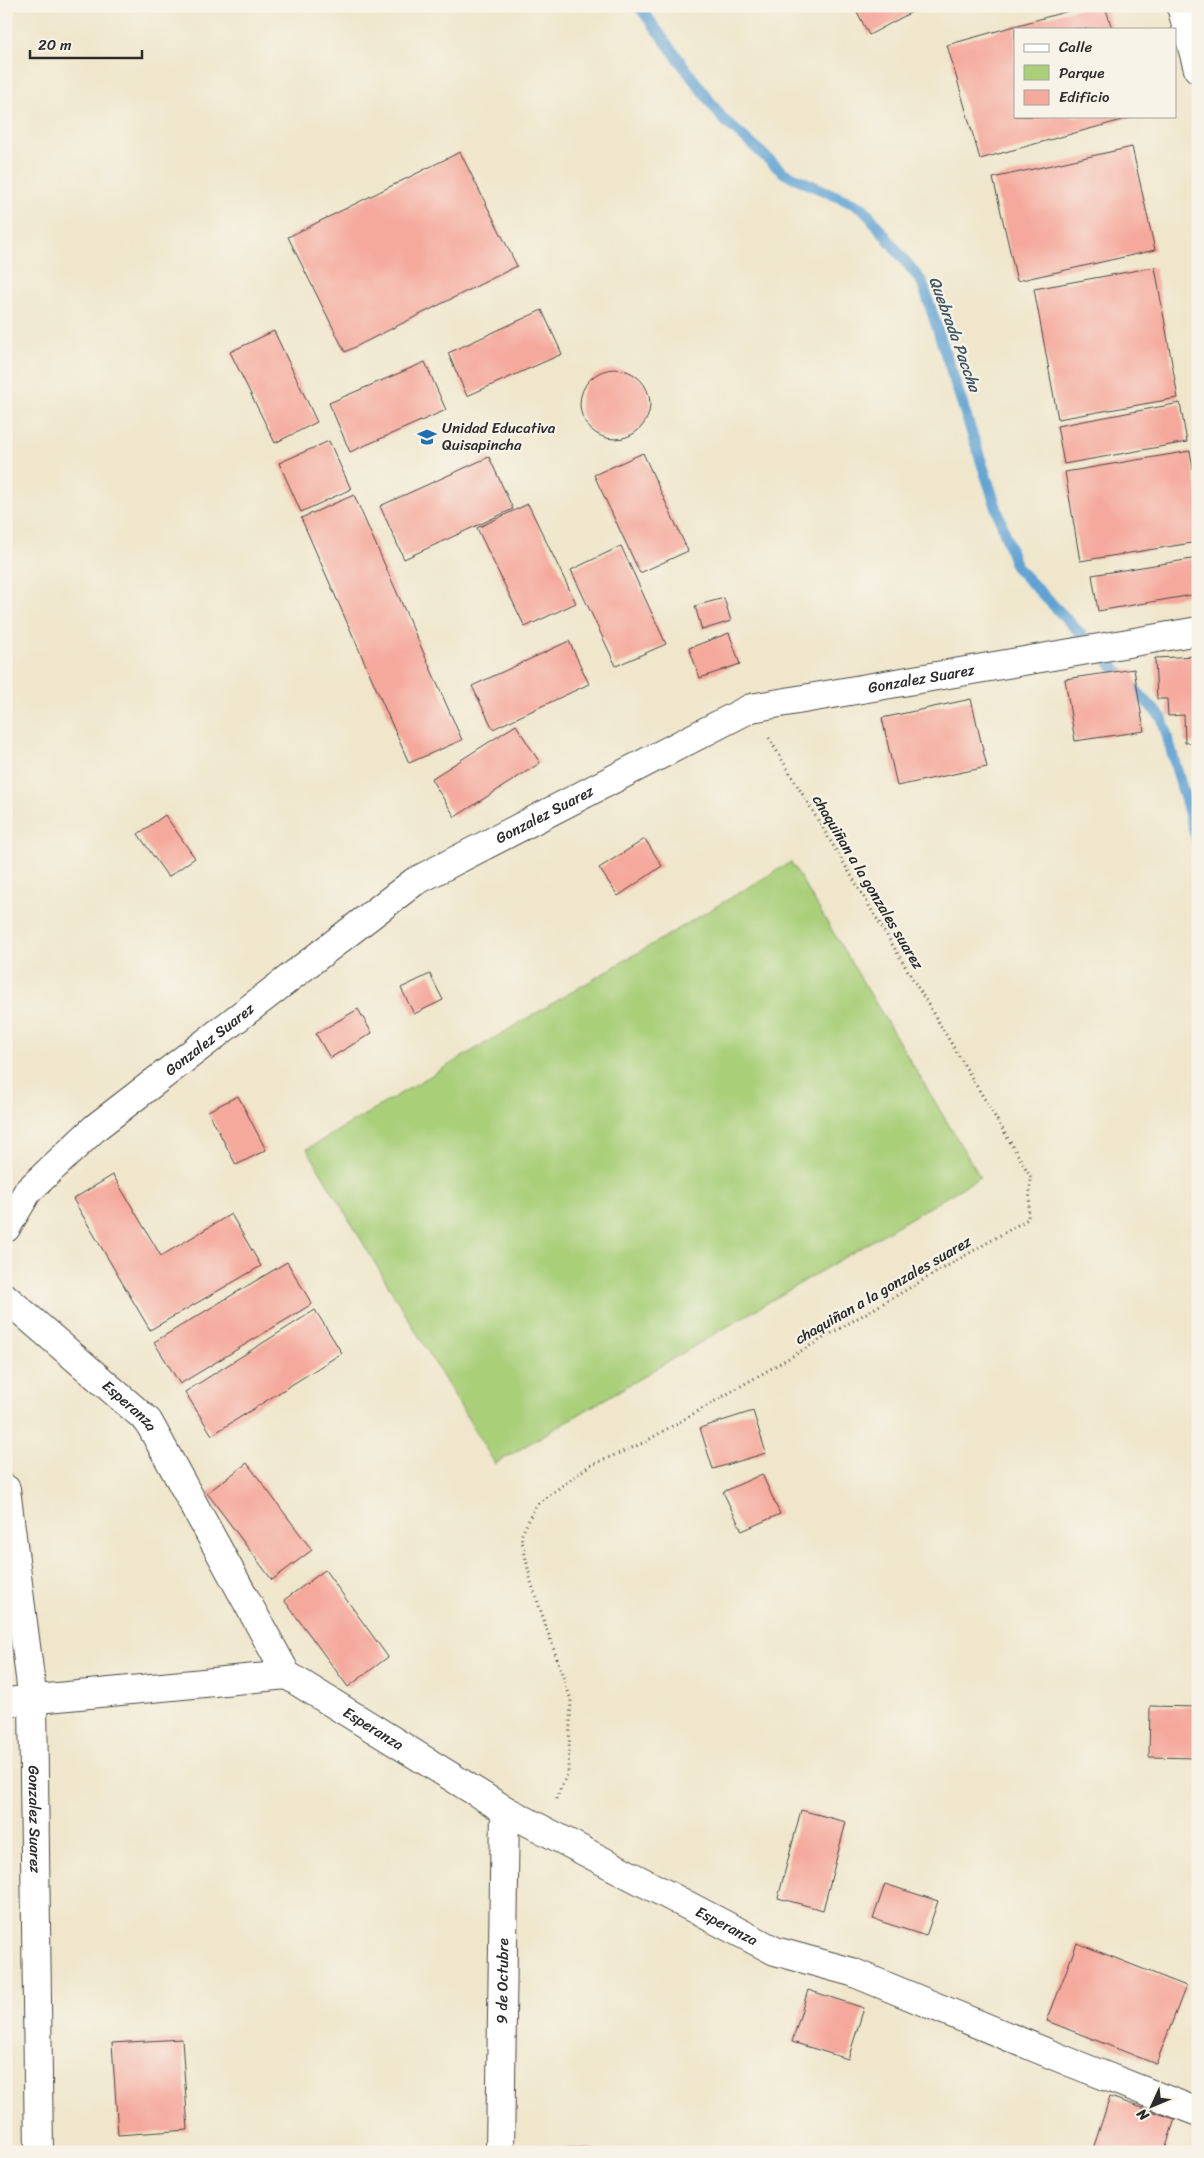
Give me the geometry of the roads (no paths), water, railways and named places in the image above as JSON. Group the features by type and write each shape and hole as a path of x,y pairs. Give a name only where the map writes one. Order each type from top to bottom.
{"street":[{"path":"1181,6 1198,69"},
{"name":"Gonzalez Suarez","path":"6,1228 28,1191 96,1127 414,882 751,708 1198,631"},
{"name":"Esperanza","path":"6,1298 148,1421 287,1675 505,1810 775,1951 852,1972 1072,2063 1198,2112"},
{"name":"Gonzalez Suarez","path":"6,1489 33,1701 39,2152"},
{"path":"6,1702 33,1701 287,1675"},
{"name":"9 de Octubre","path":"500,2152 505,1810"}],"waterway":[{"name":"Quebrada Paccha","path":"639,6 723,119 784,173 863,208 922,282 1016,567 1087,640"},
{"name":"Quebrada Paccha","path":"1107,660 1162,718 1198,844"}],"place":[{"name":"Unidad Educativa Quisapincha","path":"427,437"}]}
